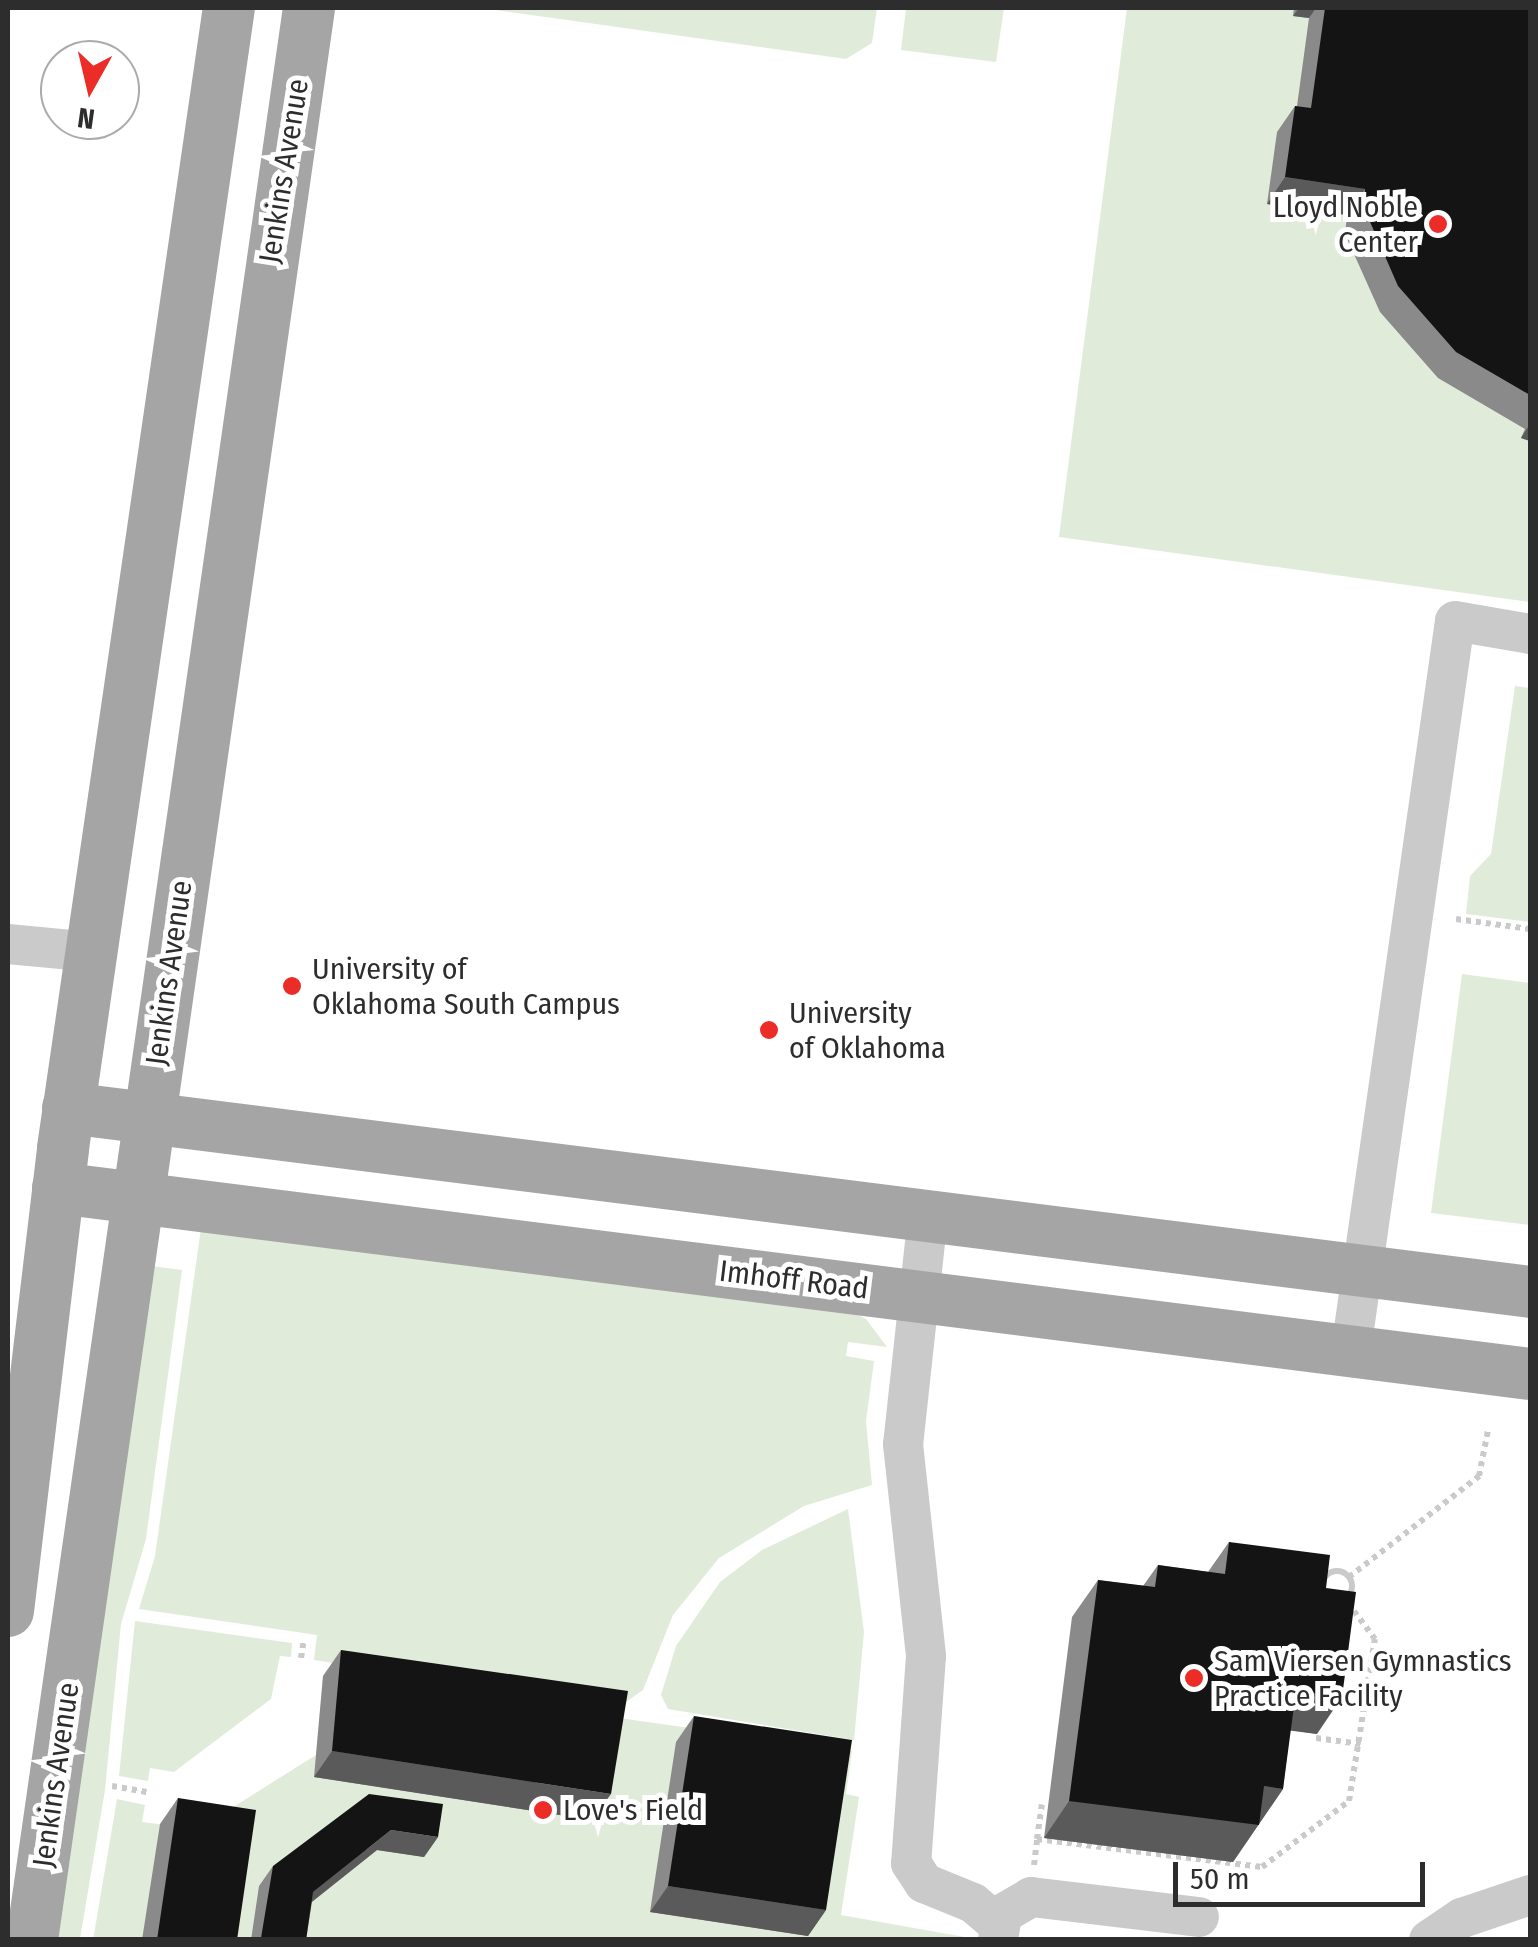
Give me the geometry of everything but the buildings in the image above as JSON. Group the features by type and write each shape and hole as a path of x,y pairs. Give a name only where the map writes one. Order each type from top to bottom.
{"main road":[{"path":"8,1611 68,1108 189,258 229,8"},
{"name":"Jenkins Avenue","path":"32,1940 268,271 309,8"},
{"path":"189,258 268,271"},
{"path":"148,544 228,557"},
{"path":"68,1108 1530,1292"},
{"name":"Imhoff Road","path":"58,1188 1530,1374"}],"street":[{"path":"1352,1350 1455,622 1530,634"},
{"path":"8,944 92,952"},
{"path":"928,1215 903,1444 926,1656 910,1863 924,1883 973,1903 998,1932 1011,1905 1031,1897 1199,1917"},
{"path":"1429,1940 1462,1918 1530,1896"}],"path":[{"path":"1456,919 1530,929"},
{"path":"1344,1599 1349,1577 1478,1476 1488,1430"},
{"path":"1037,1839 1262,1867 1350,1801 1376,1639 1344,1599 1326,1596 1322,1582 1332,1571 1349,1577"},
{"path":"301,1658 304,1638"},
{"path":"1316,1738 1361,1744"},
{"path":"112,1786 146,1792"},
{"path":"1031,1897 1042,1804"}],"green space":[{"path":"481,8 877,8 872,43 846,59"},
{"path":"906,8 1004,8 996,62 901,50"},
{"path":"1127,8 1530,8 1530,602 1059,537"},
{"path":"1515,686 1530,688 1530,922 1466,914 1470,876 1491,854"},
{"path":"1462,974 1530,983 1530,1225 1431,1213"},
{"path":"201,1228 847,1309 866,1319 887,1347 848,1342 846,1356 874,1361 866,1421 872,1485 804,1506 719,1558 673,1615 643,1690 620,1706 314,1660 317,1635 139,1609 155,1556"},
{"path":"151,1266 182,1270 146,1539 121,1624 105,1790 80,1939 53,1940"},
{"path":"848,1509 864,1632 854,1740 668,1709 661,1695 676,1646 720,1582 762,1550"},
{"path":"135,1621 292,1643 291,1657 280,1656 271,1699 174,1772 150,1768 148,1781 119,1776"},
{"name":"Love's Field","path":"323,1676 852,1751 846,1794 859,1797 841,1915 976,1939 93,1940 117,1799 145,1805 142,1822 198,1829 316,1755"}],"place":[{"name":"Lloyd Noble Center","path":"1438,224"},
{"name":"University of Oklahoma South Campus","path":"292,986"},
{"name":"University of Oklahoma","path":"769,1030"},
{"name":"Sam Viersen Gymnastics Practice Facility","path":"1194,1678"},
{"name":"Love's Field","path":"543,1810"}]}
